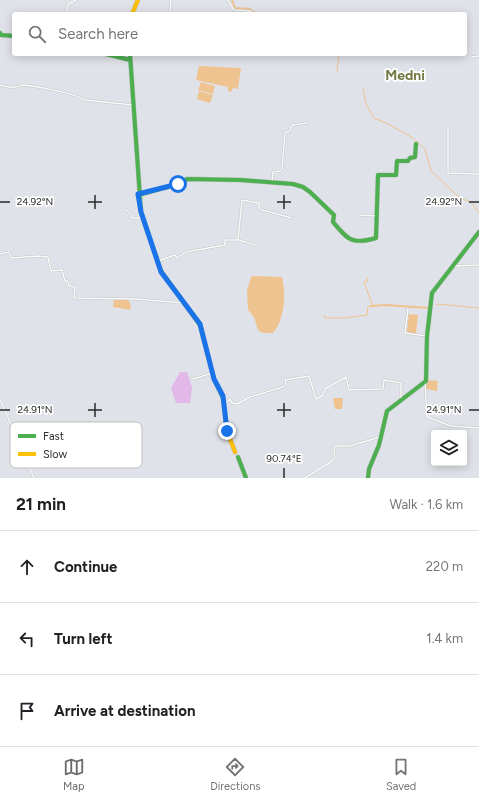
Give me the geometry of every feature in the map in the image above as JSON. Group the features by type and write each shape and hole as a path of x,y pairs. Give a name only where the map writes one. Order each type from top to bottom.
{"street":[{"path":"66,12 68,4 76,0"},
{"path":"133,12 138,0"},
{"path":"170,12 171,0"},
{"path":"228,0 230,7 234,10 251,12"},
{"path":"0,34 12,36"},
{"path":"114,56 130,60"},
{"path":"130,56 138,194 142,218 161,272 200,324 214,379 223,396 227,431 236,452"},
{"path":"471,57 479,56"},
{"path":"0,85 12,87 22,85 32,86 81,97 84,100 133,106"},
{"path":"272,183 273,172 280,171 282,169 285,133 290,131 292,125 307,122"},
{"path":"448,126 448,173 479,174"},
{"path":"138,194 178,184 187,179 241,180 293,184 303,187 310,192 334,214 333,222 350,241 361,243 376,238 378,175 396,175 397,161 408,161 415,157 416,144"},
{"path":"238,240 242,200 259,203 259,208 262,210 292,218"},
{"path":"125,209 132,215 132,218 142,218"},
{"path":"359,215 377,216"},
{"path":"479,232 432,293 427,336 425,382 427,417 452,426 479,428"},
{"path":"158,261 175,255 177,258 186,252 225,245 226,240 228,239 256,245"},
{"path":"0,254 9,252 11,258 38,256 48,257 51,271 62,270 65,281 68,281 69,286 75,287 74,298 136,299 185,303"},
{"path":"453,266 479,265"},
{"path":"408,309 405,333 427,336"},
{"path":"191,377 194,379 209,374 214,379"},
{"path":"224,404 230,399 232,403 237,404 250,397 283,387 286,385 285,380 309,376 316,399 323,395 325,389 346,378 349,390 383,389 384,380 401,383 401,400"},
{"path":"368,478 387,411 425,382"},
{"path":"0,399 10,422"},
{"path":"305,478 332,461 335,457 335,446 350,446 381,436"},
{"path":"238,457 246,478"},
{"path":"30,468 34,478"}],"shaded area":[{"path":"199,66 241,68 238,89 233,88 231,92 228,91 228,87 196,80"},
{"path":"201,82 215,86 213,94 198,90"},
{"path":"199,91 213,95 210,103 197,99"},
{"path":"251,277 282,277 284,306 280,321 273,333 263,333 258,330 254,317 248,310 247,291"},
{"path":"114,299 128,300 131,305 130,310 113,307"},
{"path":"409,314 418,315 416,334 408,333 407,331"},
{"path":"180,372 187,372 192,388 190,403 176,403 171,388"},
{"path":"427,380 438,381 437,391 426,389"},
{"path":"333,398 343,398 342,409 335,409"}],"waterway":[{"path":"232,0 235,8 250,9 253,12"},
{"path":"337,71 339,56"},
{"path":"363,89 366,104 374,118 413,138 425,149 431,171 460,198 471,202 479,213"},
{"path":"367,278 368,281 364,282 373,307"},
{"path":"436,304 479,308"},
{"path":"371,306 386,305 429,308"},
{"path":"325,315 325,318 345,318 367,315 368,306 371,306"}],"traffic: fast":[{"path":"0,33 1,35 12,36"},
{"path":"114,56 130,60"},
{"path":"130,56 141,212 161,271 200,325 214,379 223,398"},
{"path":"138,195 178,184 187,179 241,180 293,184 303,187 310,192 334,215 333,222 347,237 356,241 368,240 376,238 378,175 396,175 397,161 408,161 410,158 415,157 416,144"},
{"path":"368,478 369,469 379,445 387,411 426,381 427,336 432,293 479,232"},
{"path":"238,457 246,478"}],"traffic: slow":[{"path":"133,12 138,0"},
{"path":"223,398 227,431 235,452"}],"district":[{"name":"Medni","path":"405,75"}],"route":[{"path":"178,184 138,194 138,200 161,272 200,324 214,379 223,396 227,431"}]}
